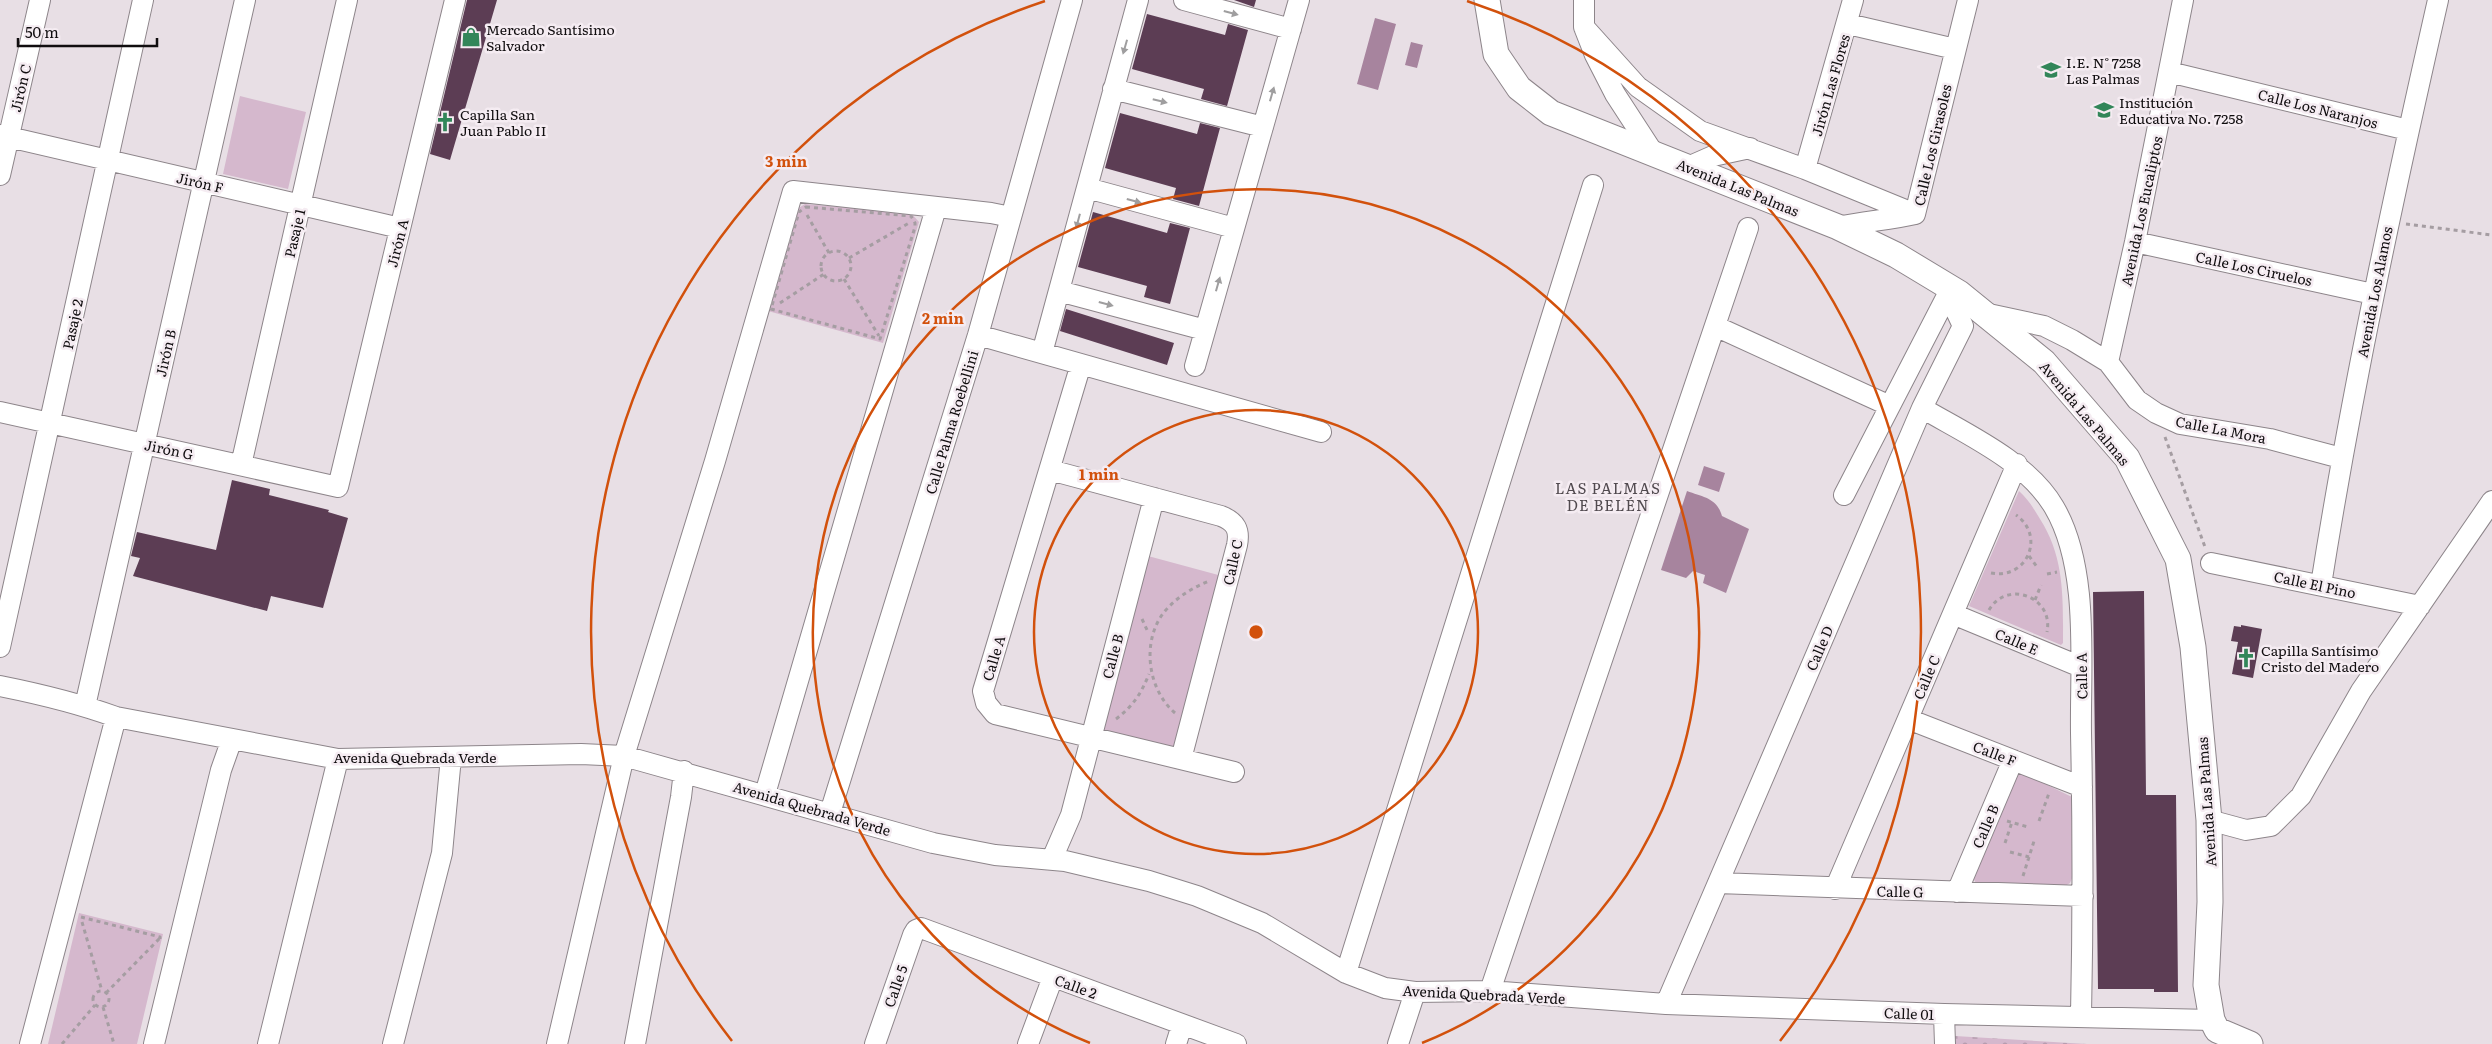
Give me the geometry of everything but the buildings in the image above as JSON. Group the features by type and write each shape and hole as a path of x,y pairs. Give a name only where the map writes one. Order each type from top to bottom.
{"main road":[{"name":"Avenida Las Palmas","path":"1487,0 1496,54 1519,88 1551,113 1838,227 1896,255 1984,312 2044,362 2127,458 2178,558 2194,647 2209,820 2210,902 2206,985 2212,1020"},
{"path":"2212,1020 2218,1030 2250,1044"}],"street":[{"name":"Jirón C","path":"0,175 4,136 40,0"},
{"name":"Pasaje 2","path":"0,648 143,0"},
{"name":"Jirón B","path":"85,706 245,0"},
{"name":"Pasaje 1","path":"240,465 347,0"},
{"name":"Jirón A","path":"338,487 455,0"},
{"name":"Calle Palma Roebellini","path":"830,813 978,335 1072,0"},
{"path":"1042,353 1138,0"},
{"path":"1184,0 1291,29"},
{"path":"1195,366 1299,0"},
{"path":"1584,0 1584,27 1615,94 1654,154"},
{"name":"Jirón Las Flores","path":"1805,169 1848,24 1853,0"},
{"name":"Calle Los Girasoles","path":"1838,227 1866,220 1894,219 1915,214 1954,49 1968,0"},
{"name":"Avenida Los Eucaliptos","path":"2108,362 2135,242 2183,0"},
{"name":"Avenida Los Alamos","path":"2321,585 2341,458 2373,294 2438,0"},
{"path":"1848,24 1954,49"},
{"path":"1584,27 1638,87 1700,131 1805,169 1915,214"},
{"name":"Calle Los Naranjos","path":"2169,72 2408,130"},
{"path":"1113,90 1263,127"},
{"name":"Jirón F","path":"4,136 400,228"},
{"path":"1688,167 1713,156 1750,148"},
{"path":"1346,972 1593,185"},
{"path":"1086,188 1234,228"},
{"path":"557,1044 624,756 712,471 765,308 793,191 991,213 1011,217"},
{"path":"765,794 888,342 935,208"},
{"path":"1490,991 1748,228"},
{"name":"Calle Los Ciruelos","path":"2135,242 2373,294"},
{"path":"1059,291 1205,330"},
{"path":"1844,496 1949,291"},
{"name":"Calle D","path":"1666,1004 1922,408 1963,326 1949,291"},
{"name":"Calle La Mora","path":"1984,312 2044,326 2108,362 2137,400 2156,413 2180,424 2270,439 2341,458"},
{"path":"1715,326 1890,406"},
{"path":"978,335 1321,432"},
{"name":"Calle A","path":"1081,364 983,691 984,697 989,708 995,714 1234,772"},
{"name":"Calle A","path":"1922,408 2017,464 2053,505 2074,557 2079,602 2082,787 2081,1016"},
{"name":"Jirón G","path":"0,412 338,487"},
{"name":"Calle C","path":"1835,889 2017,464"},
{"name":"Calle C","path":"1050,470 1221,516 1230,519 1238,530 1237,545 1180,759"},
{"name":"Calle B","path":"1059,860 1154,498"},
{"path":"2209,820 2246,830 2271,826 2301,796 2361,691 2492,501"},
{"name":"Calle El Pino","path":"2210,563 2420,606"},
{"name":"Calle E","path":"1953,614 2080,667"},
{"name":"Avenida Quebrada Verde","path":"0,686 85,706 116,717 338,759 581,754 624,756 684,771 932,843 995,855 1059,860 1132,876 1197,896 1262,923 1346,972 1385,988 1415,992 1490,991 1607,1001"},
{"path":"30,1044 73,915 116,717"},
{"name":"Calle F","path":"1908,719 2082,787"},
{"path":"154,1044 221,770 232,739"},
{"path":"393,1044 442,853 451,757"},
{"path":"268,1044 338,759"},
{"name":"Calle B","path":"1957,892 2012,760"},
{"path":"635,1044 681,797 684,771"},
{"name":"Calle G","path":"1718,883 1835,889 2083,896"},
{"name":"Calle 2","path":"916,930 921,928 1236,1044"},
{"name":"Calle 5","path":"875,1044 916,930"},
{"path":"1028,1044 1053,977"},
{"path":"1398,1044 1415,992"},
{"name":"Calle 01","path":"1607,1001 1944,1014 2212,1020"},
{"path":"1944,1014 1945,1044"},
{"path":"1176,1044 1182,1025"}],"path":[{"path":"803,208 911,216 914,220 915,227 888,342"},
{"path":"803,208 829,253"},
{"path":"765,308 799,212 803,208"},
{"path":"849,258 935,208"},
{"path":"2388,222 2492,235"},
{"path":"840,251 849,258 851,270 844,279 832,281 824,274 821,264 829,253 840,251"},
{"path":"765,308 824,274"},
{"path":"844,279 888,342"},
{"path":"765,308 888,342"},
{"path":"2156,413 2210,563"},
{"path":"1986,571 1998,574 2012,571 2020,566 2029,556 2032,543 2031,535 2024,522 2011,512"},
{"path":"2029,556 2037,567"},
{"path":"2059,566 2062,580"},
{"path":"2047,574 2060,572"},
{"path":"1177,714 1161,697 1150,666 1150,648 1155,628 1164,612 1178,598 1213,580"},
{"path":"2035,600 2041,585"},
{"path":"1995,617 1987,613 1995,602 2007,594 2021,594 2035,600 2041,606 2048,620 2045,639"},
{"path":"1112,723 1132,706 1139,697 1149,674"},
{"path":"2039,821 2050,787"},
{"path":"2005,820 2028,827"},
{"path":"2005,843 2012,822"},
{"path":"2021,884 2035,838"},
{"path":"2010,852 2029,857"},
{"path":"73,915 79,926"},
{"path":"73,915 180,942"},
{"path":"73,915 109,1001 103,1007"},
{"path":"95,1005 92,997 94,994 104,992 160,937"},
{"path":"95,1005 103,1007"},
{"path":"62,1044 95,1005"},
{"path":"103,1007 114,1044"}],"green space":[{"path":"240,96 306,112 288,189 223,174"},
{"path":"805,204 911,213 919,222 883,343 768,311 797,209"},
{"path":"2019,491 2038,515 2054,549 2061,579 2063,643 2061,645 1969,606"},
{"path":"1148,556 1222,576 1176,749 1102,730"},
{"path":"2023,773 2072,797 2073,876 2070,883 2065,886 1976,883 1973,878 2015,776"},
{"path":"79,913 163,934 137,1044 48,1044"},
{"path":"1955,1036 2087,1044 1955,1044"}],"shaded area":[{"path":"1375,18 1396,24 1378,90 1357,84"},
{"path":"1411,42 1423,45 1417,68 1405,65"},
{"path":"1704,466 1725,473 1719,492 1698,485"},
{"path":"1687,491 1709,499 1717,505 1722,516 1749,529 1726,593 1703,583 1705,575 1693,571 1686,578 1661,570"}],"place":[{"name":"Mercado Santísimo Salvador","path":"471,37"},
{"name":"I.E. N° 7258 Las Palmas","path":"2051,70"},
{"name":"Institución Educativa No. 7258","path":"2104,110"},
{"name":"Capilla San Juan Pablo II","path":"445,122"},
{"name":"Capilla Santísimo Cristo del Madero","path":"2246,658"}],"district":[{"name":"LAS PALMAS DE BELÉN","path":"1608,496"}]}
